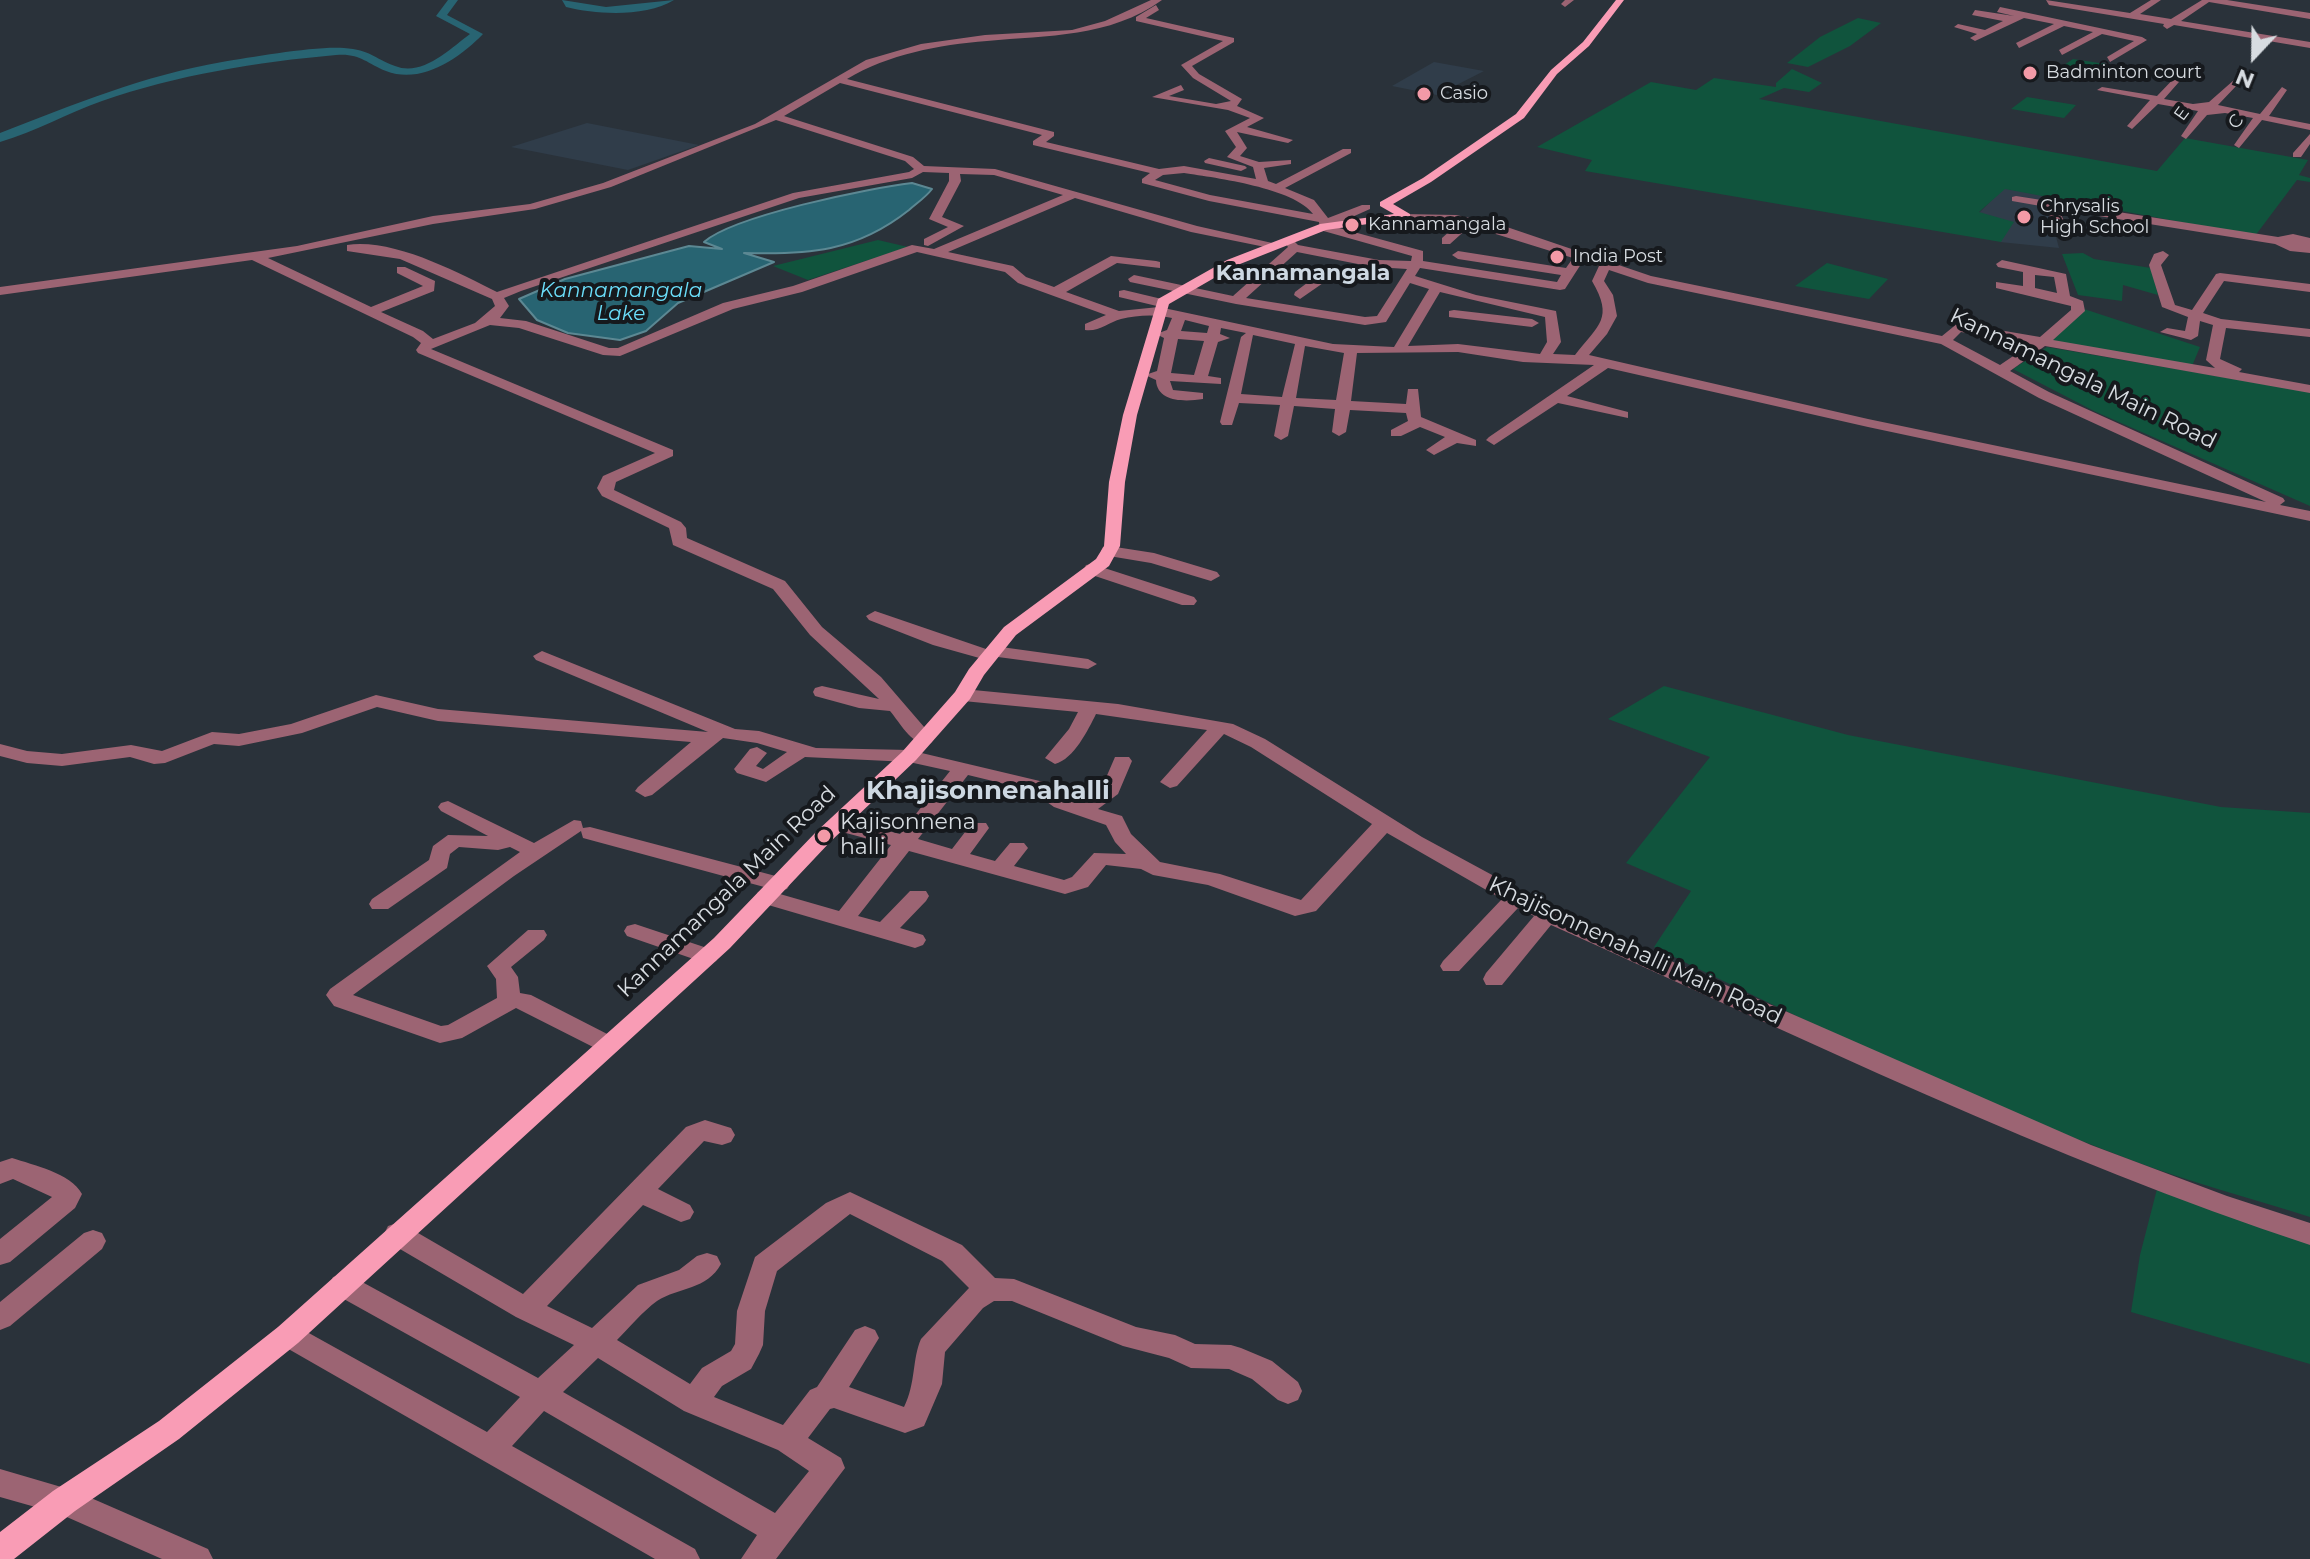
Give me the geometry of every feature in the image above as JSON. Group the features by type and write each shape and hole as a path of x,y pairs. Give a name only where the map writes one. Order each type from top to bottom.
{"main road":[{"path":"1406,216 1384,204 1427,180 1520,116 1554,72 1586,44 1620,0"},
{"name":"Kannamangala Main Road","path":"1170,300 1231,263 1275,245 1290,249 1324,224 1406,216"},
{"path":"1109,551 1117,482 1141,374 1152,333 1170,300"},
{"name":"Kannamangala Main Road","path":"0,1551 64,1501 169,1430 288,1335 708,956 916,748 963,695 1010,631 1103,562 1109,551"}],"street":[{"path":"2078,7 2095,0"},
{"path":"2131,16 2157,0"},
{"path":"2110,59 2209,0 2310,16"},
{"path":"0,291 256,257 336,243 433,220 531,207 607,185 777,117 835,79 869,62 921,47 1090,29 1165,1"},
{"path":"1165,1 1139,19 1231,40 1186,65 1196,76 1238,101 1229,107"},
{"path":"2047,3 2310,47"},
{"path":"2000,10 2142,40"},
{"path":"1975,38 2022,15 2062,11"},
{"path":"2000,25 1973,16 2011,20"},
{"path":"2019,45 2061,24"},
{"path":"1958,27 1986,33"},
{"path":"2062,52 2100,32"},
{"path":"2132,126 2181,74"},
{"path":"835,79 1050,134 1037,143 1159,172"},
{"name":"E","path":"2186,136 2234,83"},
{"path":"1181,88 1157,97 1229,107 1259,118 1230,131 1242,148 1232,157 1261,174 1277,188 1310,202 1324,224"},
{"name":"C","path":"2239,145 2282,90"},
{"path":"2101,91 2310,126"},
{"path":"777,117 816,132 909,159 921,169"},
{"path":"1235,128 1288,140"},
{"path":"2297,155 2310,137"},
{"path":"1277,188 1347,151"},
{"path":"1209,161 1261,174"},
{"path":"1090,327 1118,315 1170,300 1236,300 1375,321 1381,319 1416,265 1419,254 1324,224 1144,180 1170,168 1249,183 1287,162"},
{"path":"489,321 521,324 608,352 620,352 728,306 797,289 916,248 958,226 935,219 955,181 954,168"},
{"path":"497,297 797,195 912,175 921,169 995,172 1073,195 1275,245"},
{"path":"935,253 1073,195"},
{"path":"2016,199 2166,221 2255,242 2293,238 2310,242"},
{"path":"1324,224 1366,207"},
{"path":"2062,228 2056,222 2055,211 2059,209 2310,249"},
{"name":"Kannamangala Main Road","path":"1406,216 1467,222 1491,228 1508,225 1580,256 1600,259 1648,279 1950,335 2001,371 2067,406 2310,516"},
{"path":"1385,219 1418,229 1424,223 1421,216"},
{"path":"1446,241 1467,222"},
{"path":"1232,236 1258,228"},
{"path":"1393,246 1411,234"},
{"path":"2278,241 2295,249"},
{"path":"336,243 350,248 361,246 385,251 463,280 497,297 502,306 500,312 489,321 426,346"},
{"path":"916,248 1009,269 1022,280 1118,315"},
{"path":"1290,249 1373,263 1416,265 1560,286"},
{"path":"1290,249 1342,267"},
{"path":"1236,300 1290,249"},
{"path":"1458,255 1568,272"},
{"path":"2163,255 2158,257 2155,265 2169,307 2220,323 2310,333"},
{"path":"1544,312 1580,256"},
{"path":"256,257 418,334 429,343 423,350 444,360 668,453 609,479 605,488 608,493 675,525 679,541 779,585 816,631 874,681 894,706 916,748"},
{"path":"1054,293 1115,259 1156,265"},
{"path":"1577,358 1605,332 1609,320 1611,305 1598,281 1600,259"},
{"path":"371,311 420,293 430,284 381,262"},
{"path":"1300,295 1323,277 1354,278 1373,263"},
{"path":"2002,264 2060,274 2064,298"},
{"path":"2029,291 2028,272 2031,270"},
{"path":"2167,332 2191,336 2195,315 2220,277 2310,288"},
{"path":"1407,278 1553,316 1553,334 1544,358"},
{"path":"1170,300 1128,285 1170,300 1180,315 1217,333"},
{"path":"2001,285 2064,298 2075,302 2079,309 2042,342 2001,371"},
{"path":"1398,351 1436,288"},
{"path":"1454,314 1553,334 1577,358"},
{"path":"1174,336 1171,333 1180,315"},
{"path":"2220,323 2213,360 2217,364 2310,381"},
{"path":"1281,436 1288,401 1292,344 1300,325"},
{"path":"1152,333 1174,336 1217,333 1351,350 1444,348 1544,358 1577,358 2310,516"},
{"path":"1200,380 1217,333"},
{"path":"1950,335 2042,342 2310,389"},
{"path":"1174,336 1167,349 1162,384 1168,394 1198,396"},
{"path":"1424,336 1449,339 1444,348"},
{"path":"1227,422 1248,337"},
{"path":"1339,432 1351,350"},
{"path":"1494,440 1605,364"},
{"path":"1141,374 1216,381"},
{"path":"1413,392 1416,415"},
{"path":"1233,398 1343,405 1416,415 1464,440 1434,450"},
{"path":"1557,398 1623,415"},
{"path":"1396,433 1416,415"},
{"path":"1109,551 1154,558 1211,576"},
{"path":"1092,569 1188,601"},
{"path":"875,616 950,645 992,654 1088,664"},
{"path":"542,656 737,736"},
{"path":"822,692 859,702 894,706"},
{"name":"Khajisonnenahalli Main Road","path":"963,695 1090,707 1220,727 1258,743 1385,823 1547,915 2082,1152 2218,1204 2310,1234"},
{"path":"0,750 27,757 62,760 131,751 154,758 165,757 212,738 239,740 295,729 376,701 438,715 710,738 759,737 839,757 916,748 963,768 1037,786 1057,801 1115,821 1122,837 1134,846 1144,862"},
{"path":"1055,758 1078,731 1090,707"},
{"path":"1170,782 1220,727"},
{"path":"645,791 710,738"},
{"path":"757,753 744,769 766,776 803,750"},
{"path":"1083,810 1111,790 1122,761"},
{"path":"845,918 963,768"},
{"path":"448,807 535,852"},
{"path":"838,824 1071,887 1080,882 1101,858 1144,862 1167,872 1212,879 1302,909 1385,823"},
{"path":"957,857 979,828"},
{"path":"609,1045 523,1001 509,1001 454,1032 440,1035 342,1000 338,995 535,852 582,830 915,940"},
{"path":"380,904 439,863 440,851 455,840 498,843 513,840"},
{"path":"1000,869 1017,848"},
{"path":"884,931 918,896"},
{"path":"1451,966 1515,898"},
{"path":"1494,979 1547,915"},
{"path":"635,931 708,956"},
{"path":"509,1001 507,977 498,966 536,935"},
{"path":"526,1309 695,1134 705,1130 722,1135"},
{"path":"0,1174 12,1168 69,1194 66,1201 0,1254"},
{"path":"638,1191 681,1212"},
{"path":"694,1402 706,1383 741,1360 749,1345 751,1311 765,1265 835,1210 850,1202 952,1253 989,1290"},
{"path":"397,1234 526,1309 595,1342 694,1402 788,1441 830,1468 757,1559"},
{"path":"0,1318 93,1241"},
{"path":"489,1451 541,1394 648,1293 689,1278 707,1264"},
{"path":"343,1285 541,1394 778,1531"},
{"path":"788,1441 820,1399 828,1395 905,1420 914,1417 929,1381 931,1348 973,1300 989,1290 1014,1290 1133,1338 1175,1347 1191,1356 1231,1357 1262,1370 1288,1391"},
{"path":"288,1335 684,1559"},
{"path":"828,1395 865,1338"},
{"path":"0,1483 64,1501 197,1559"}],"shaded area":[{"path":"1434,62 1484,71 1437,95 1392,86"},
{"path":"587,123 699,145 628,170 511,147"},
{"name":"Chrysalis High School","path":"2004,188 2045,196 2059,248 2000,242 1979,213"}],"green space":[{"path":"1858,18 1881,23 1850,46 1808,67 1787,63 1820,37"},
{"path":"2073,59 2119,66 2105,78 2058,69"},
{"path":"1792,69 1822,83 1809,92 1784,88 1759,99 2157,171 2185,138 2308,160 2299,175 2310,178 2310,182 2297,180 2255,236 2005,189 1979,212 2014,222 2001,242 1585,171 1592,160 1537,147 1651,82 1696,90 1714,78 1776,87 1776,83"},
{"path":"2027,97 2076,105 2064,118 2011,109"},
{"path":"878,240 908,247 808,280 773,266"},
{"path":"2083,253 2094,259 2151,268 2158,295 2123,285 2122,301 2078,295 2062,254"},
{"path":"1827,263 1888,279 1869,299 1795,286"},
{"path":"2081,308 2200,347 2192,366 2050,341"},
{"path":"2047,347 2310,392 2310,506 2096,412 2013,369"},
{"path":"1664,686 1848,735 2221,807 2310,813 2310,1217 2153,1168 2070,1136 1831,1032 1654,947 1691,891 1626,863 1710,757 1608,719"},
{"path":"2157,1189 2310,1241 2310,1364 2131,1312 2140,1255"}],"water":[{"name":"Kannamangala Lake","path":"912,183 932,189 909,210 870,235 850,243 810,251 744,253 774,262 678,303 646,331 620,340 568,333 537,320 519,299 565,279 689,246 722,249 704,242 720,232 771,213"}],"waterway":[{"path":"0,138 99,98 220,66 340,51 367,54 388,68 401,72 422,70 439,63 478,34 441,16 453,0"},
{"path":"567,0 570,5 606,10 669,0"}],"place":[{"name":"Badminton court","path":"2030,73"},
{"name":"Casio","path":"1424,94"},
{"name":"Chrysalis High School","path":"2024,217"},
{"name":"Kannamangala","path":"1352,225"},
{"name":"India Post","path":"1557,257"},
{"name":"Kajisonnena halli","path":"824,836"}],"district":[{"name":"Kannamangala","path":"1303,274"},
{"name":"Khajisonnenahalli","path":"988,791"}]}
